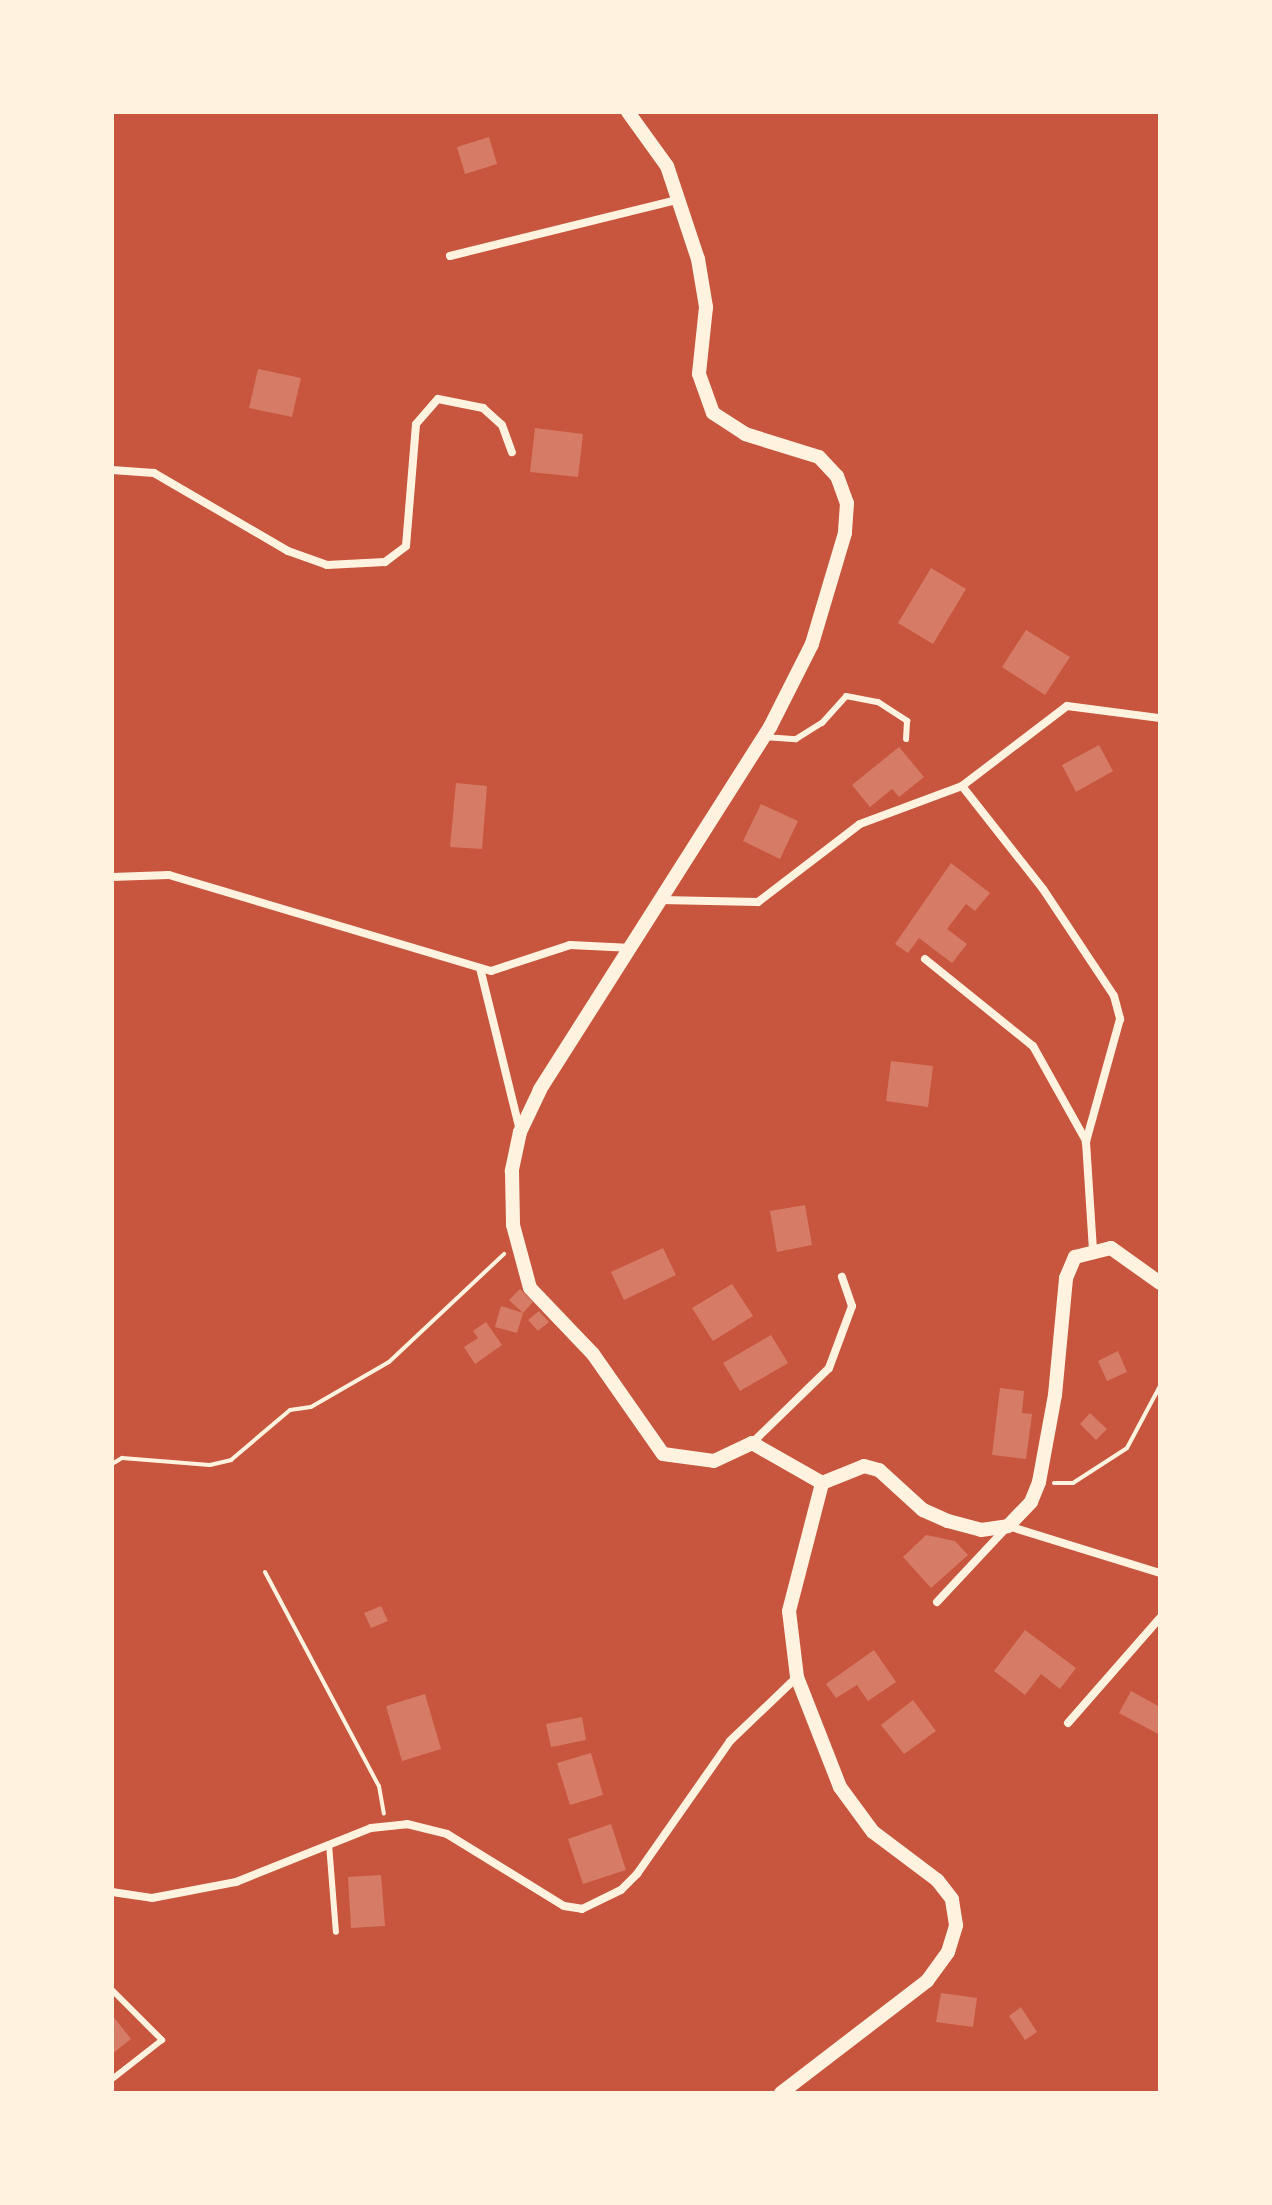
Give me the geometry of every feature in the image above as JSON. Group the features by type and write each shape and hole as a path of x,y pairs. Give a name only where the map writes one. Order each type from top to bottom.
{"street":[{"path":"628,112 653,142 698,259 706,307 699,374 713,413 745,434 819,457 837,476 847,503 832,589 812,644 764,737 540,1090 520,1132 512,1171 517,1247 530,1288 593,1354 663,1454 714,1461 752,1443 829,1368 852,1306 842,1277"},
{"path":"450,256 677,200"},
{"path":"112,470 154,473 288,551 327,565 385,562 406,546 416,424 438,399 483,408 502,425 512,452"},
{"path":"661,900 758,902 860,824 962,786 1067,706 1160,718"},
{"path":"962,786 1043,889 1114,996 1120,1019 1086,1142 1093,1251"},
{"path":"112,877 169,875 491,971 570,945 632,948"},
{"path":"925,959 1033,1046 1086,1142"},
{"path":"480,968 520,1132"},
{"path":"937,1602 1031,1502 1039,1482 1055,1395 1066,1278 1075,1257 1111,1248 1160,1283"},
{"path":"752,1443 822,1483"},
{"path":"822,1483 864,1466 879,1470 923,1510 948,1521 981,1530 1008,1526 1160,1573"},
{"path":"781,2093 927,1981 948,1952 956,1925 952,1899 937,1880 873,1832 840,1787 797,1677 789,1611 822,1483"},
{"path":"1068,1723 1160,1618"},
{"path":"112,1892 152,1898 236,1882 385,1824 447,1834 564,1906 582,1909 601,1902 637,1874 730,1741 797,1677"}],"lane":[{"path":"764,737 796,739 822,723 846,696 878,702 907,721 906,739"},
{"path":"329,1844 336,1932"},
{"path":"112,1990 162,2040 112,2079"}],"path":[{"path":"112,1464 122,1458 210,1465 231,1460 290,1410 311,1407 389,1362 491,1261 517,1247"},
{"path":"1039,1482 1073,1483 1127,1448 1160,1386"},
{"path":"265,1572 379,1786 385,1824"}],"building":[{"path":"489,137 497,164 465,174 457,147"},
{"path":"258,369 301,378 292,417 249,408"},
{"path":"535,428 583,434 578,477 530,472"},
{"path":"931,568 966,589 933,644 898,623"},
{"path":"1026,630 1070,657 1045,695 1002,667"},
{"path":"1099,745 1113,771 1076,792 1062,765"},
{"path":"899,747 924,777 899,797 892,789 870,807 852,785"},
{"path":"456,783 487,786 482,849 450,847"},
{"path":"761,804 798,821 780,859 743,841"},
{"path":"951,863 990,893 975,911 966,904 947,929 967,944 952,963 919,938 908,953 895,944"},
{"path":"891,1061 933,1066 928,1107 886,1101"},
{"path":"805,1205 812,1245 777,1252 770,1211"},
{"path":"663,1248 676,1275 624,1300 611,1272"},
{"path":"732,1284 753,1316 713,1341 692,1308"},
{"path":"520,1289 533,1302 523,1313 509,1300"},
{"path":"501,1306 523,1313 517,1333 495,1327"},
{"path":"539,1311 549,1322 538,1331 528,1320"},
{"path":"486,1322 502,1345 475,1364 464,1347 478,1338 473,1331"},
{"path":"771,1335 788,1363 740,1391 723,1363"},
{"path":"1118,1351 1127,1372 1107,1381 1098,1361"},
{"path":"1000,1388 1024,1391 1022,1413 1032,1414 1026,1459 992,1455"},
{"path":"1090,1413 1107,1429 1096,1440 1080,1424"},
{"path":"926,1535 955,1541 968,1555 931,1588 903,1557"},
{"path":"381,1606 388,1621 371,1628 364,1613"},
{"path":"1025,1630 1076,1668 1060,1689 1041,1674 1025,1695 994,1671"},
{"path":"874,1650 896,1682 868,1701 857,1685 836,1698 826,1684"},
{"path":"1131,1691 1160,1707 1160,1735 1119,1713"},
{"path":"425,1694 441,1749 402,1761 386,1706"},
{"path":"913,1700 936,1731 904,1754 881,1725"},
{"path":"582,1717 586,1740 551,1747 546,1724"},
{"path":"591,1753 603,1795 570,1805 557,1763"},
{"path":"611,1824 626,1870 583,1884 568,1839"},
{"path":"381,1875 385,1926 351,1928 348,1877"},
{"path":"941,1993 977,1998 973,2027 936,2022"},
{"path":"1021,2007 1037,2032 1025,2040 1009,2016"},
{"path":"112,2015 131,2039 112,2054"}]}
